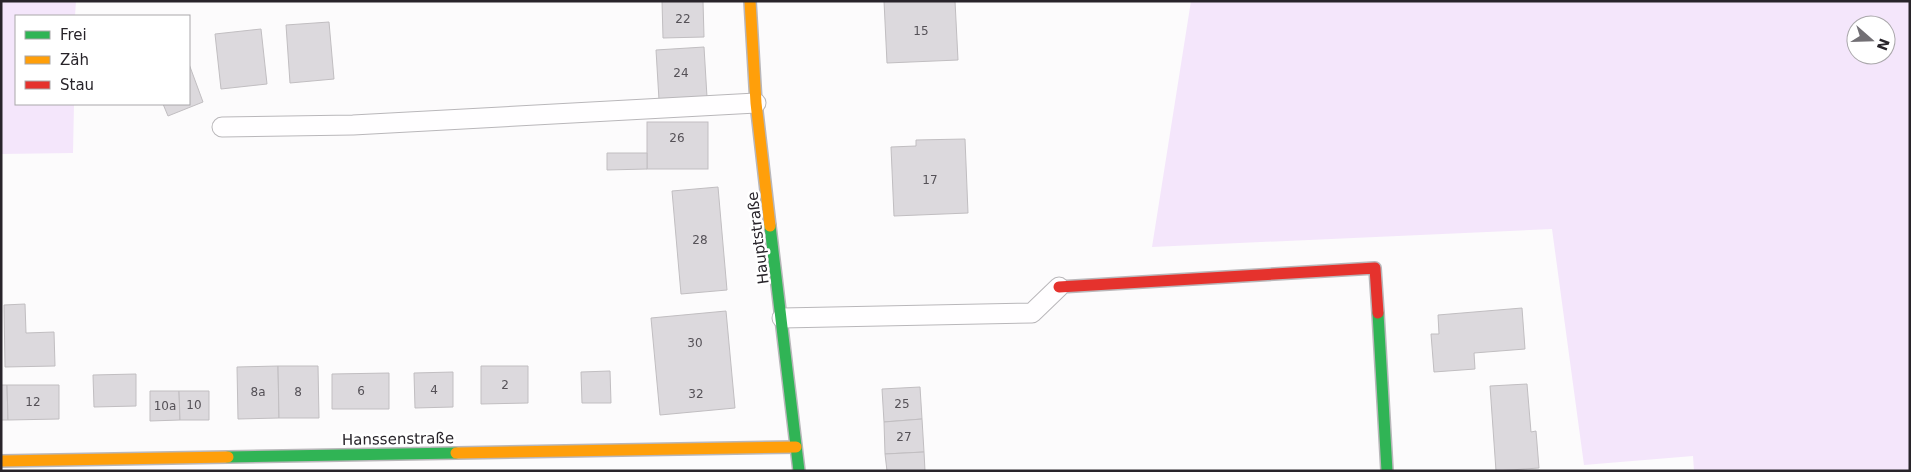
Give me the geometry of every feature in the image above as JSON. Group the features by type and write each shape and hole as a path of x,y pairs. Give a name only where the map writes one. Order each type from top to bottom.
{"street":[{"name":"Hauptstraße","path":"750,1 756,103 799,471"},
{"path":"1059,287 1375,268 1386,471"},
{"name":"Hanssenstraße","path":"1,461 796,447"}],"lane":[{"path":"222,127 352,125 756,103"},
{"path":"782,318 1032,313 1059,287"}],"shaded area":[{"path":"1,1 76,1 75,15 15,15 15,105 74,105 73,153 1,154"},
{"path":"1191,1 1910,1 1910,471 1694,471 1693,456 1584,465 1552,229 1152,247"}],"building":[{"path":"662,1 703,1 704,37 663,38"},
{"path":"884,1 955,1 958,60 887,63"},
{"path":"329,22 334,79 290,83 286,25"},
{"path":"261,29 267,84 221,89 215,34"},
{"path":"704,47 707,97 659,100 656,50"},
{"path":"190,67 203,102 168,116 163,105 190,105"},
{"path":"647,122 708,122 708,169 647,169"},
{"path":"965,139 968,213 894,216 891,147 916,146 916,140"},
{"path":"607,153 647,153 647,169 607,170"},
{"path":"718,187 727,290 681,294 672,191"},
{"path":"25,304 26,333 54,332 55,366 5,367 4,305"},
{"path":"1522,308 1525,349 1474,353 1475,369 1434,372 1431,334 1439,334 1438,315"},
{"path":"726,311 735,408 660,415 651,318"},
{"path":"278,366 279,418 238,419 237,367"},
{"path":"278,366 318,366 319,418 279,418"},
{"path":"481,366 528,366 528,403 481,404"},
{"path":"610,371 611,403 582,403 581,372"},
{"path":"453,372 453,407 415,408 414,373"},
{"path":"389,373 389,409 332,409 332,374"},
{"path":"136,374 136,406 94,407 93,375"},
{"path":"1527,384 1531,432 1536,431 1539,468 1496,471 1490,386"},
{"path":"1,385 7,385 8,420 1,420"},
{"path":"7,385 59,385 59,419 8,420"},
{"path":"920,387 922,419 884,422 882,389"},
{"path":"150,391 179,391 180,420 150,421"},
{"path":"179,391 209,391 209,420 180,420"},
{"path":"922,419 924,452 885,454 884,422"},
{"path":"924,452 925,471 887,471 885,454"}],"traffic: fast":[{"path":"770,226 799,471"},
{"path":"1378,313 1387,471"},
{"path":"228,457 456,453"}],"traffic: slow":[{"path":"750,1 756,103 770,226"},
{"path":"456,453 796,447"},
{"path":"1,461 228,457"}],"traffic: jam":[{"path":"1059,287 1375,268 1378,313"}]}
